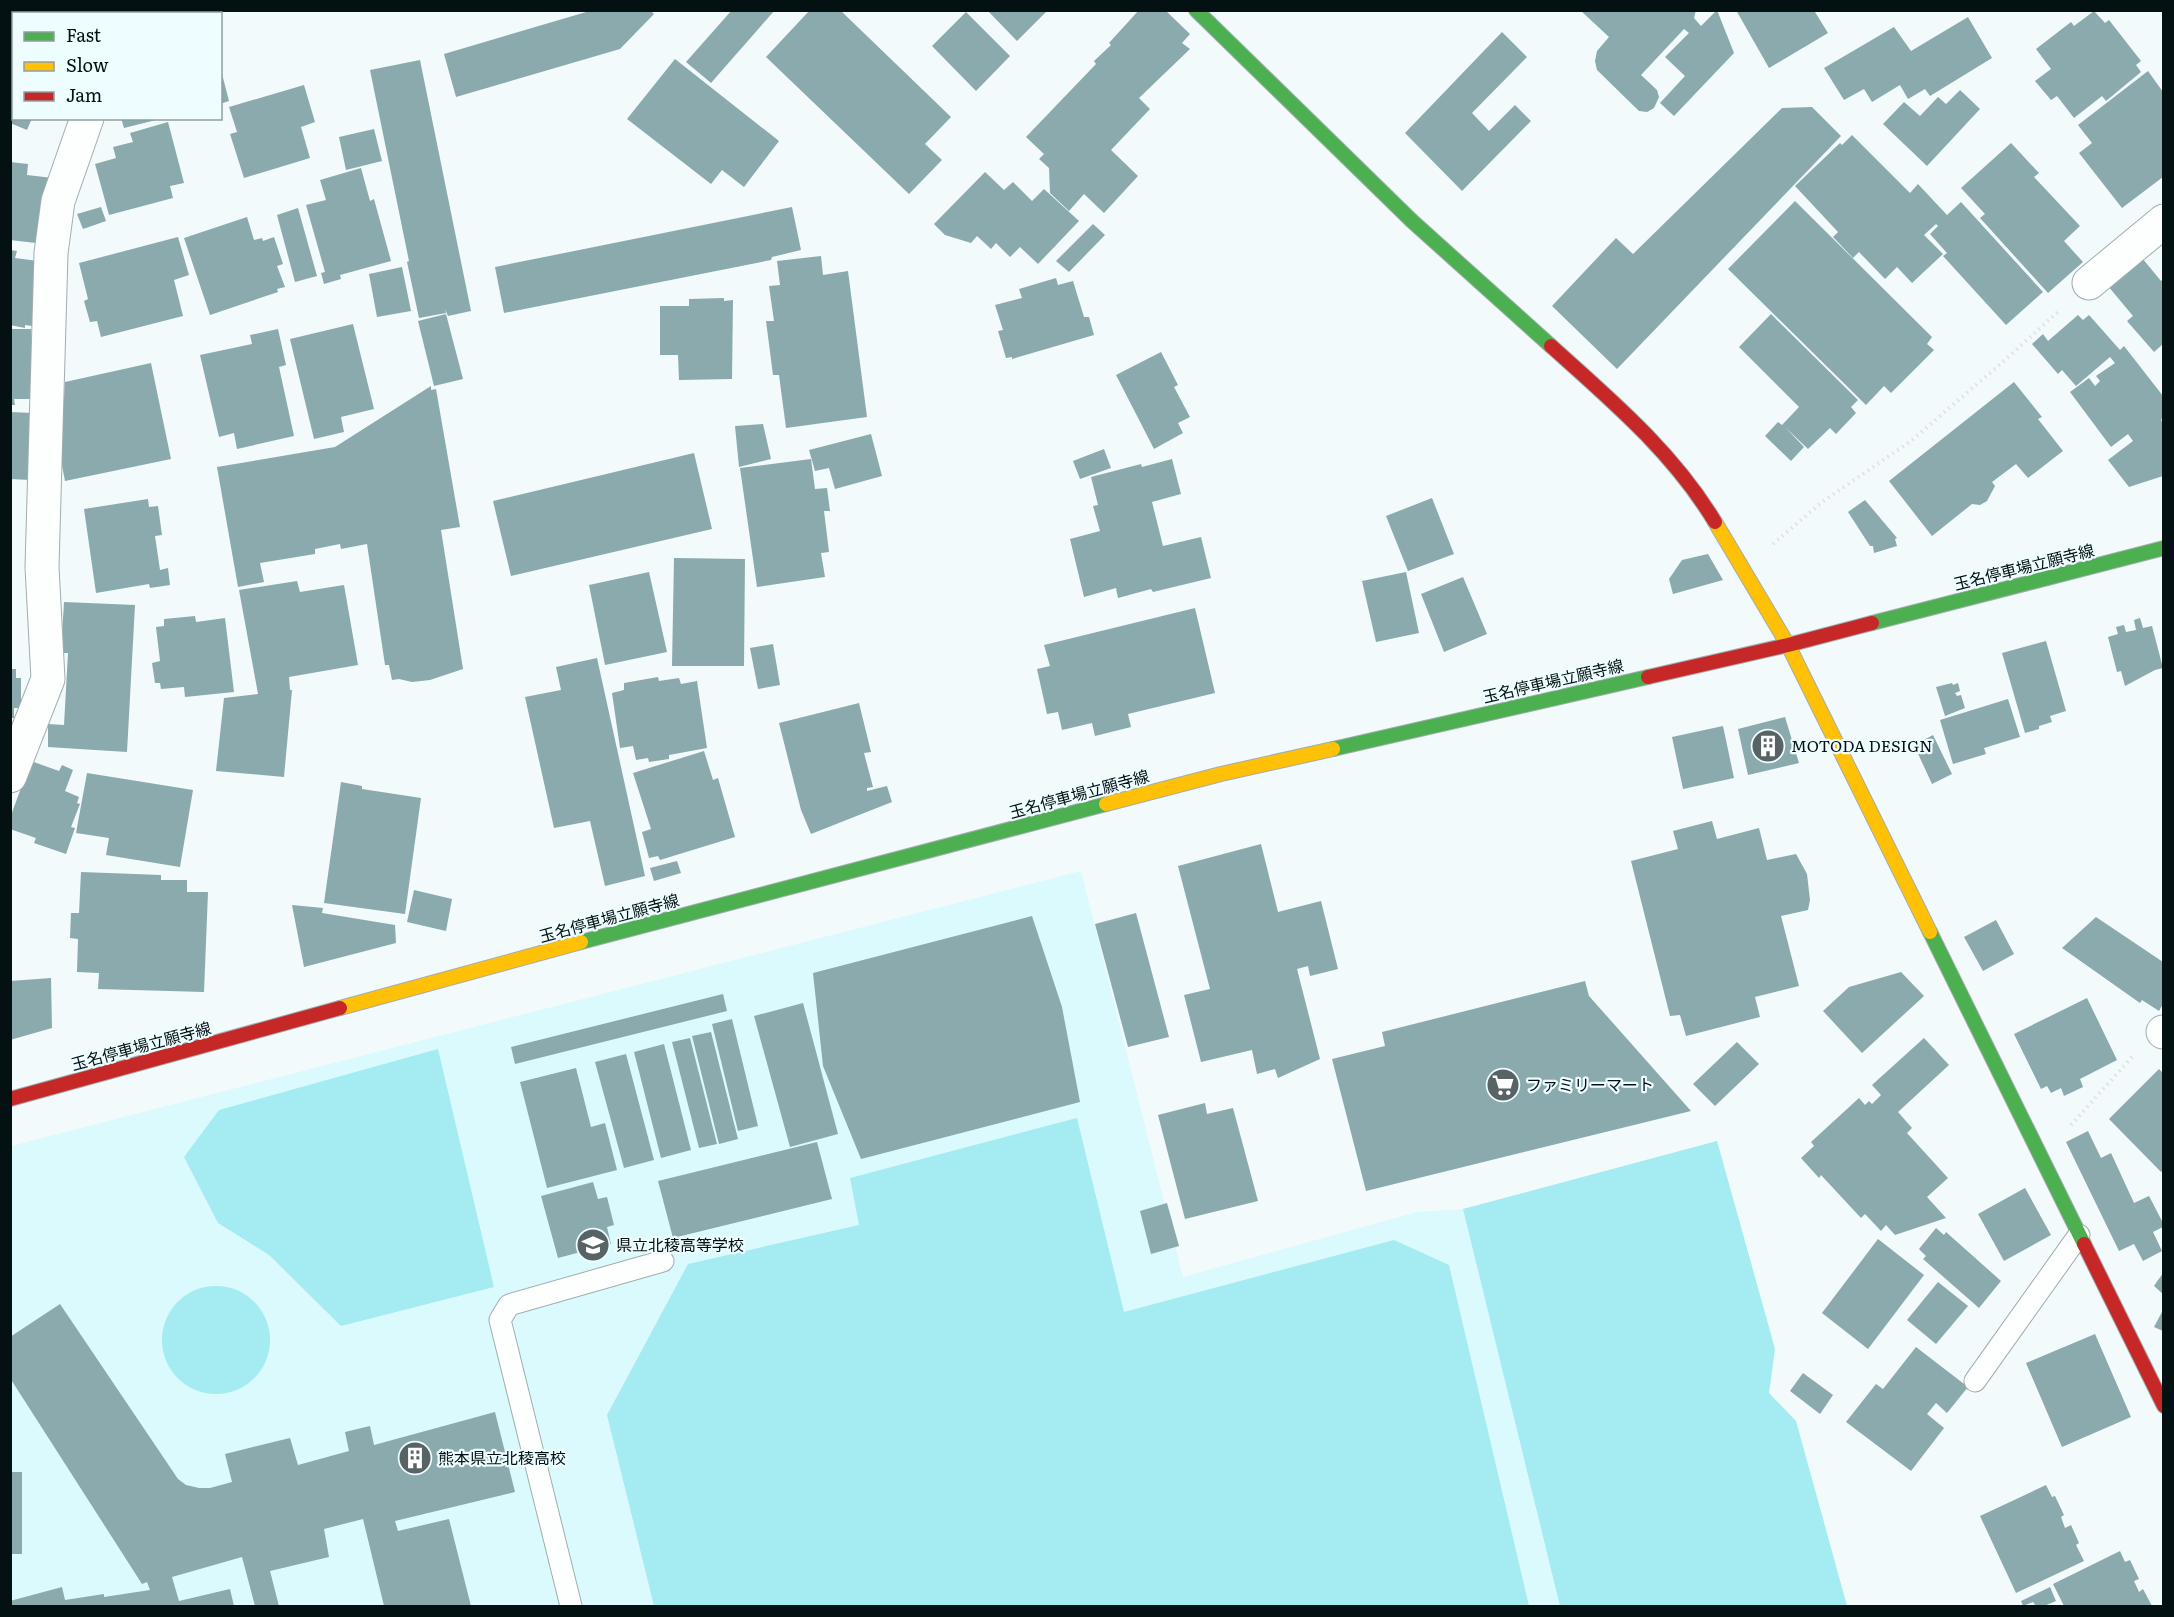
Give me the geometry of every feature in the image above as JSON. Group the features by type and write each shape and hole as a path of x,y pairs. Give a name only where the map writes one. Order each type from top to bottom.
{"main road":[{"path":"1196,10 1412,221 1639,425 1704,504 1788,645 2163,1406"},
{"name":"玉名停車場立願寺線","path":"10,1099 560,948 1221,774 1788,645 2163,548"}],"street":[{"path":"10,776 19,728 48,679 42,567 51,253 58,201 86,120"},
{"path":"2089,283 2163,221"}],"lane":[{"path":"1975,1381 2079,1235"},
{"path":"571,1606 500,1320 509,1305 663,1261"}],"path":[{"path":"1742,570 1822,502 1911,441 2005,360 2089,283"},
{"path":"2040,1158 2135,1054 2163,1032"}],"shaded area":[{"name":"県立北稜高等学校","path":"1081,871 1183,1277 1417,1212 1463,1209 1717,1141 1775,1349 1769,1393 1796,1421 1847,1606 11,1606 11,1146"},
{"path":"438,1049 494,1287 341,1326 269,1255 218,1223 184,1157 219,1110"},
{"path":"1077,1118 1124,1312 1394,1240 1449,1265 1529,1606 654,1606 607,1415 688,1264 859,1225 850,1178"},
{"path":"1717,1141 1775,1349 1769,1393 1796,1421 1847,1606 1560,1606 1463,1209"},
{"path":"216,1286 237,1290 254,1302 266,1319 270,1340 266,1361 254,1378 237,1390 216,1394 195,1390 178,1378 166,1361 162,1340 166,1319 178,1302 195,1290"}],"building":[{"path":"593,10 650,10 654,14 620,49 456,97 444,54"},
{"path":"732,10 775,10 711,83 686,62"},
{"path":"810,10 840,10 951,117 925,144 942,160 909,194 766,57"},
{"path":"987,10 1048,10 1017,41"},
{"path":"1139,10 1165,10 1190,34 1182,43 1190,49 1139,98 1150,109 1111,150 1138,176 1104,213 1084,194 1069,211 1050,193 1049,168 1039,159 1044,154 1026,137 1096,64 1094,61 1111,45 1109,43"},
{"path":"1580,10 1696,10 1694,18 1701,26 1717,10 1734,53 1674,116 1660,103 1685,76 1665,57 1689,33 1684,29 1641,75 1657,90 1659,97 1654,108 1647,112 1639,111 1597,70 1595,61 1597,51 1609,37"},
{"path":"1736,10 1817,10 1815,12 1828,33 1769,68"},
{"path":"2094,11 2105,23 2109,20 2141,61 2136,65 2141,72 2106,101 2102,96 2074,118 2057,96 2051,100 2035,81 2051,69 2036,49 2071,22 2074,26"},
{"path":"966,12 1010,56 976,91 932,46"},
{"path":"1968,17 1992,58 1930,96 1925,89 1908,99 1900,85 1872,102 1864,89 1844,100 1824,68 1894,27 1911,51"},
{"path":"1502,32 1527,57 1472,113 1489,131 1515,105 1531,121 1462,191 1405,133"},
{"path":"675,59 779,141 744,187 722,170 711,184 627,119"},
{"path":"420,60 471,311 448,316 445,309 446,313 419,318 370,70"},
{"path":"2148,71 2163,92 2163,177 2122,208 2079,153 2092,143 2078,125"},
{"path":"222,74 229,101 222,103"},
{"path":"10,83 12,84 12,120 31,120 27,130 10,123"},
{"path":"304,85 315,122 301,127 310,158 244,178 230,134 237,132 229,107"},
{"path":"1960,90 1980,109 1927,166 1883,124 1904,102 1920,116 1938,97 1946,104"},
{"path":"1812,107 1841,136 1617,369 1552,306 1616,238 1633,254 1782,108"},
{"path":"122,120 156,120 124,128"},
{"path":"168,122 184,183 170,186 173,198 109,215 95,164 116,158 113,147 133,142 130,133"},
{"path":"374,129 382,161 346,170 339,137"},
{"path":"1852,135 1910,193 1918,184 1947,215 1961,202 2043,292 2006,325 1943,256 1947,253 1930,234 1938,226 1936,224 1924,235 1943,254 1912,283 1897,267 1885,279 1859,252 1853,258 1833,237 1838,232 1795,186 1840,143 1842,145"},
{"path":"2011,143 2039,173 2034,177 2080,226 2064,241 2083,262 2048,293 1980,218 1985,214 1961,188"},
{"path":"10,162 28,164 27,175 53,178 36,243 10,240"},
{"path":"361,168 370,201 374,199 391,261 340,275 341,279 324,284 321,273 325,272 306,205 326,200 320,180"},
{"path":"985,172 1004,190 1013,182 1032,201 1044,189 1079,221 1038,264 1020,247 1010,257 996,243 991,249 977,236 971,243 945,235 934,224"},
{"path":"1795,201 1932,337 1927,344 1934,350 1891,393 1884,386 1866,405 1728,269"},
{"path":"101,207 106,221 83,229 77,214"},
{"path":"792,207 801,250 772,257 771,260 504,313 495,267"},
{"path":"298,208 317,276 295,282 277,215"},
{"path":"247,217 254,240 262,238 263,241 274,237 283,264 277,266 285,287 277,289 278,292 210,315 184,238"},
{"path":"1093,224 1105,235 1069,272 1056,261"},
{"path":"178,237 189,275 174,280 183,316 101,337 97,321 90,322 84,301 88,299 79,263"},
{"path":"10,250 17,251 15,258 38,261 32,326 25,325 25,328 10,325"},
{"path":"821,256 823,275 848,271 867,417 786,428 779,375 773,375 766,321 774,321 769,286 780,285 777,261"},
{"path":"2142,258 2161,281 2163,279 2163,344 2154,352 2127,321 2133,316 2108,286"},
{"path":"402,267 411,311 377,317 369,274"},
{"path":"1056,278 1058,285 1073,281 1084,317 1089,317 1094,335 1012,359 1012,357 1006,358 998,331 1003,330 995,305 1022,298 1019,289"},
{"path":"724,298 724,301 733,300 732,379 679,380 678,355 660,355 660,306 689,306 689,299"},
{"path":"446,314 463,379 434,386 418,321"},
{"path":"1771,314 1858,400 1851,407 1856,413 1836,434 1830,428 1808,449 1785,427 1804,447 1791,461 1765,436 1778,422 1782,425 1799,407 1739,347"},
{"path":"2078,315 2083,320 2089,315 2120,350 2124,346 2163,396 2161,420 2163,423 2163,476 2129,487 2108,460 2133,441 2128,434 2111,447 2070,392 2089,378 2095,386 2100,381 2096,376 2115,363 2110,357 2076,386 2062,370 2058,374 2032,344 2043,334 2048,341"},
{"path":"353,324 374,409 341,417 344,432 314,439 290,339"},
{"path":"10,329 31,329 32,399 14,399 15,405 10,405"},
{"path":"278,329 286,365 279,367 294,436 237,449 234,433 219,437 200,355 252,344 250,335"},
{"path":"1161,352 1178,385 1174,387 1190,417 1178,423 1183,433 1154,449 1116,375"},
{"path":"151,363 171,459 65,481 60,455 65,382"},
{"path":"2014,382 2042,417 2038,419 2063,451 2028,478 2016,464 1992,482 1995,486 1987,501 1980,505 1972,504 1932,536 1889,481"},
{"path":"431,386 431,390 436,389 460,527 441,530 463,669 430,680 412,682 392,680 389,665 385,665 367,544 341,549 340,544 315,549 315,554 260,563 264,582 238,587 217,467 335,447"},
{"path":"10,412 33,413 30,480 10,479"},
{"path":"763,424 771,459 739,467 735,426"},
{"path":"871,434 882,476 835,489 829,468 815,471 809,450"},
{"path":"1104,449 1111,468 1080,479 1073,461"},
{"path":"694,453 712,529 511,576 493,501"},
{"path":"811,459 815,489 827,488 830,511 824,511 829,552 821,553 825,577 757,587 740,468"},
{"path":"1172,459 1181,494 1152,502 1163,546 1201,537 1211,578 1153,592 1151,589 1118,598 1116,588 1084,597 1070,539 1100,531 1093,506 1098,505 1091,477 1141,464 1142,467"},
{"path":"1432,498 1454,554 1408,571 1386,516"},
{"path":"148,499 149,507 158,506 162,535 155,536 160,570 168,568 170,585 150,588 149,584 96,593 84,509"},
{"path":"1865,500 1897,538 1895,539 1897,546 1874,553 1873,546 1870,546 1848,512"},
{"path":"1708,554 1723,580 1673,594 1669,579 1682,560"},
{"path":"674,558 745,559 744,666 672,666"},
{"path":"649,572 667,652 605,665 589,585"},
{"path":"1406,572 1419,633 1376,642 1362,581"},
{"path":"1463,577 1487,634 1444,652 1421,594"},
{"path":"297,581 300,592 344,585 358,665 289,677 290,690 292,690 284,777 216,771 224,698 258,694 239,590"},
{"path":"64,602 135,605 127,752 48,747 48,724 64,725 68,653 61,653"},
{"path":"1195,608 1215,693 1128,714 1131,727 1095,736 1092,723 1062,730 1058,712 1047,714 1037,669 1050,666 1044,645"},
{"path":"195,616 196,622 225,618 234,692 185,697 184,687 161,689 160,683 155,683 152,663 160,661 156,627 164,626 164,619"},
{"path":"2140,618 2143,628 2152,626 2163,668 2125,686 2121,671 2117,672 2108,637 2118,634 2116,627 2124,625 2126,632 2136,630 2134,620"},
{"path":"2046,641 2066,711 2050,716 2052,722 2025,733 2002,653"},
{"path":"773,644 780,685 758,689 750,648"},
{"path":"597,658 645,876 605,886 590,821 554,828 525,697 561,690 556,667"},
{"path":"10,669 16,669 16,678 21,678 21,708 14,708 14,718 10,718"},
{"path":"658,677 659,681 679,678 681,684 697,681 707,748 669,755 669,759 649,762 648,758 636,760 633,746 620,748 612,693 624,690 624,683"},
{"path":"1952,683 1953,685 1958,683 1960,691 1955,693 1957,696 1961,695 1965,708 1945,716 1936,687"},
{"path":"2008,699 2020,737 1984,748 1986,754 1953,764 1940,720"},
{"path":"859,703 871,752 864,753 873,787 867,788 867,791 887,786 892,802 811,834 801,810 779,723"},
{"name":"MOTODA DESIGN","path":"1785,717 1799,763 1748,775 1738,729"},
{"path":"1723,726 1734,778 1683,789 1672,737"},
{"path":"1933,735 1952,774 1932,784 1914,745"},
{"path":"704,751 713,780 718,778 735,837 660,860 658,856 649,858 642,832 651,829 633,773"},
{"path":"31,761 59,771 62,765 73,770 65,791 79,797 77,803 80,804 71,827 75,828 66,854 34,843 36,838 10,829 10,818"},
{"path":"87,773 193,790 180,867 106,855 109,838 76,833"},
{"path":"341,782 362,786 362,789 421,798 405,914 324,903"},
{"path":"1712,821 1717,839 1759,828 1767,860 1796,854 1807,874 1810,900 1808,910 1781,916 1799,986 1755,997 1760,1017 1686,1036 1680,1015 1670,1016 1631,861 1678,849 1673,831"},
{"path":"1261,844 1278,912 1321,901 1338,969 1310,976 1308,966 1297,969 1320,1059 1278,1078 1275,1069 1257,1074 1252,1050 1201,1062 1184,995 1210,989 1178,866"},
{"path":"677,861 681,873 654,881 650,868"},
{"path":"81,872 161,875 161,880 187,880 187,892 208,892 204,992 98,989 99,973 77,972 78,939 70,938 71,913 79,913"},
{"path":"414,890 452,899 446,931 407,922"},
{"path":"292,905 323,908 322,913 395,925 396,943 304,967"},
{"path":"1136,913 1169,1037 1128,1047 1095,924"},
{"path":"1032,916 1062,1007 1080,1102 861,1159 823,1066 813,973"},
{"path":"2096,917 2163,962 2163,1004 2159,1011 2142,1000 2140,1003 2062,948"},
{"path":"1996,920 2014,954 1983,971 1964,937"},
{"path":"1901,972 1924,996 1862,1053 1823,1011 1849,987"},
{"path":"51,978 52,1028 10,1040 10,981"},
{"name":"ファミリーマート","path":"1585,981 1589,996 1691,1111 1366,1191 1332,1059 1385,1046 1382,1032"},
{"path":"723,994 727,1011 515,1064 511,1047"},
{"path":"2087,998 2117,1060 2080,1079 2083,1087 2064,1096 2061,1088 2051,1093 2047,1086 2041,1089 2014,1034"},
{"path":"803,1003 838,1134 790,1147 754,1016"},
{"path":"732,1019 758,1126 738,1131 712,1024"},
{"path":"711,1032 738,1139 719,1144 692,1036"},
{"path":"690,1038 717,1144 699,1148 672,1042"},
{"path":"1924,1038 1949,1065 1898,1112 1912,1128 1907,1133 1948,1178 1927,1197 1946,1218 1895,1235 1886,1225 1881,1231 1865,1214 1861,1218 1821,1175 1819,1178 1801,1158 1814,1146 1811,1142 1859,1098 1865,1105 1869,1101 1872,1104 1881,1095 1872,1085"},
{"path":"1737,1042 1759,1064 1715,1106 1693,1084"},
{"path":"664,1044 691,1150 661,1158 634,1052"},
{"path":"626,1054 654,1160 624,1168 595,1062"},
{"path":"576,1068 591,1127 605,1123 617,1170 547,1188 520,1082"},
{"path":"2159,1069 2163,1073 2163,1170 2161,1172 2109,1119"},
{"path":"1205,1103 1207,1114 1233,1108 1258,1201 1185,1219 1158,1115"},
{"path":"2088,1131 2101,1158 2111,1153 2134,1203 2149,1196 2163,1223 2163,1227 2153,1232 2162,1251 2143,1261 2134,1244 2119,1251 2066,1142"},
{"path":"817,1142 832,1199 673,1238 658,1181"},
{"path":"593,1182 598,1199 607,1197 614,1225 607,1227 611,1244 558,1258 541,1196"},
{"path":"2025,1188 2051,1235 2004,1261 1978,1214"},
{"path":"1167,1203 1179,1246 1151,1254 1140,1211"},
{"path":"1936,1228 1944,1235 1946,1232 2001,1281 1979,1308 1923,1259 1926,1256 1919,1249"},
{"path":"1878,1239 1924,1275 1868,1349 1822,1313"},
{"path":"2163,1273 2163,1294 2154,1286"},
{"path":"1938,1282 1968,1306 1936,1344 1907,1320"},
{"name":"熊本県立北稜高校","path":"60,1304 178,1479 186,1485 210,1488 232,1482 225,1454 290,1438 298,1465 349,1451 345,1432 370,1426 374,1445 495,1412 515,1492 395,1521 398,1531 449,1519 471,1606 384,1606 363,1519 324,1529 329,1557 270,1571 279,1606 255,1606 242,1557 172,1577 179,1601 230,1589 234,1606 10,1606 10,1601 62,1587 65,1600 150,1590 147,1582 142,1584 10,1378 10,1337"},
{"path":"2163,1310 2163,1331 2154,1327"},
{"path":"2095,1334 2131,1417 2062,1447 2026,1363"},
{"path":"1916,1347 1968,1387 1947,1413 1936,1403 1927,1414 1944,1428 1911,1471 1846,1422 1876,1384 1883,1389"},
{"path":"1803,1373 1833,1395 1820,1414 1790,1391"},
{"path":"10,1472 22,1472 22,1554 10,1554"},
{"path":"2046,1485 2052,1497 2055,1496 2064,1515 2061,1517 2065,1528 2071,1525 2079,1543 2076,1545 2084,1561 2016,1593 1980,1516"},
{"path":"2120,1551 2125,1562 2130,1560 2139,1579 2134,1581 2139,1592 2143,1589 2152,1606 2064,1606 2053,1584"},
{"path":"2050,1587 2056,1601 2044,1606 2036,1606 2033,1602 2023,1606 2021,1601"}],"traffic: fast":[{"path":"1196,10 1412,221 1551,346"},
{"path":"1872,623 2164,548"},
{"path":"1333,749 1648,677"},
{"path":"581,942 1106,804"},
{"path":"1930,932 2084,1244"}],"traffic: slow":[{"path":"1715,522 1788,645 1930,932"},
{"path":"1106,804 1221,774 1333,749"},
{"path":"340,1008 581,942"}],"traffic: jam":[{"path":"1551,346 1618,407 1660,450 1680,472 1715,522"},
{"path":"1648,677 1872,623"},
{"path":"10,1099 340,1008"},
{"path":"2084,1244 2164,1406"}],"place":[{"name":"MOTODA DESIGN","path":"1768,746"},
{"name":"ファミリーマート","path":"1503,1085"},
{"name":"県立北稜高等学校","path":"593,1245"},
{"name":"熊本県立北稜高校","path":"415,1458"}]}
